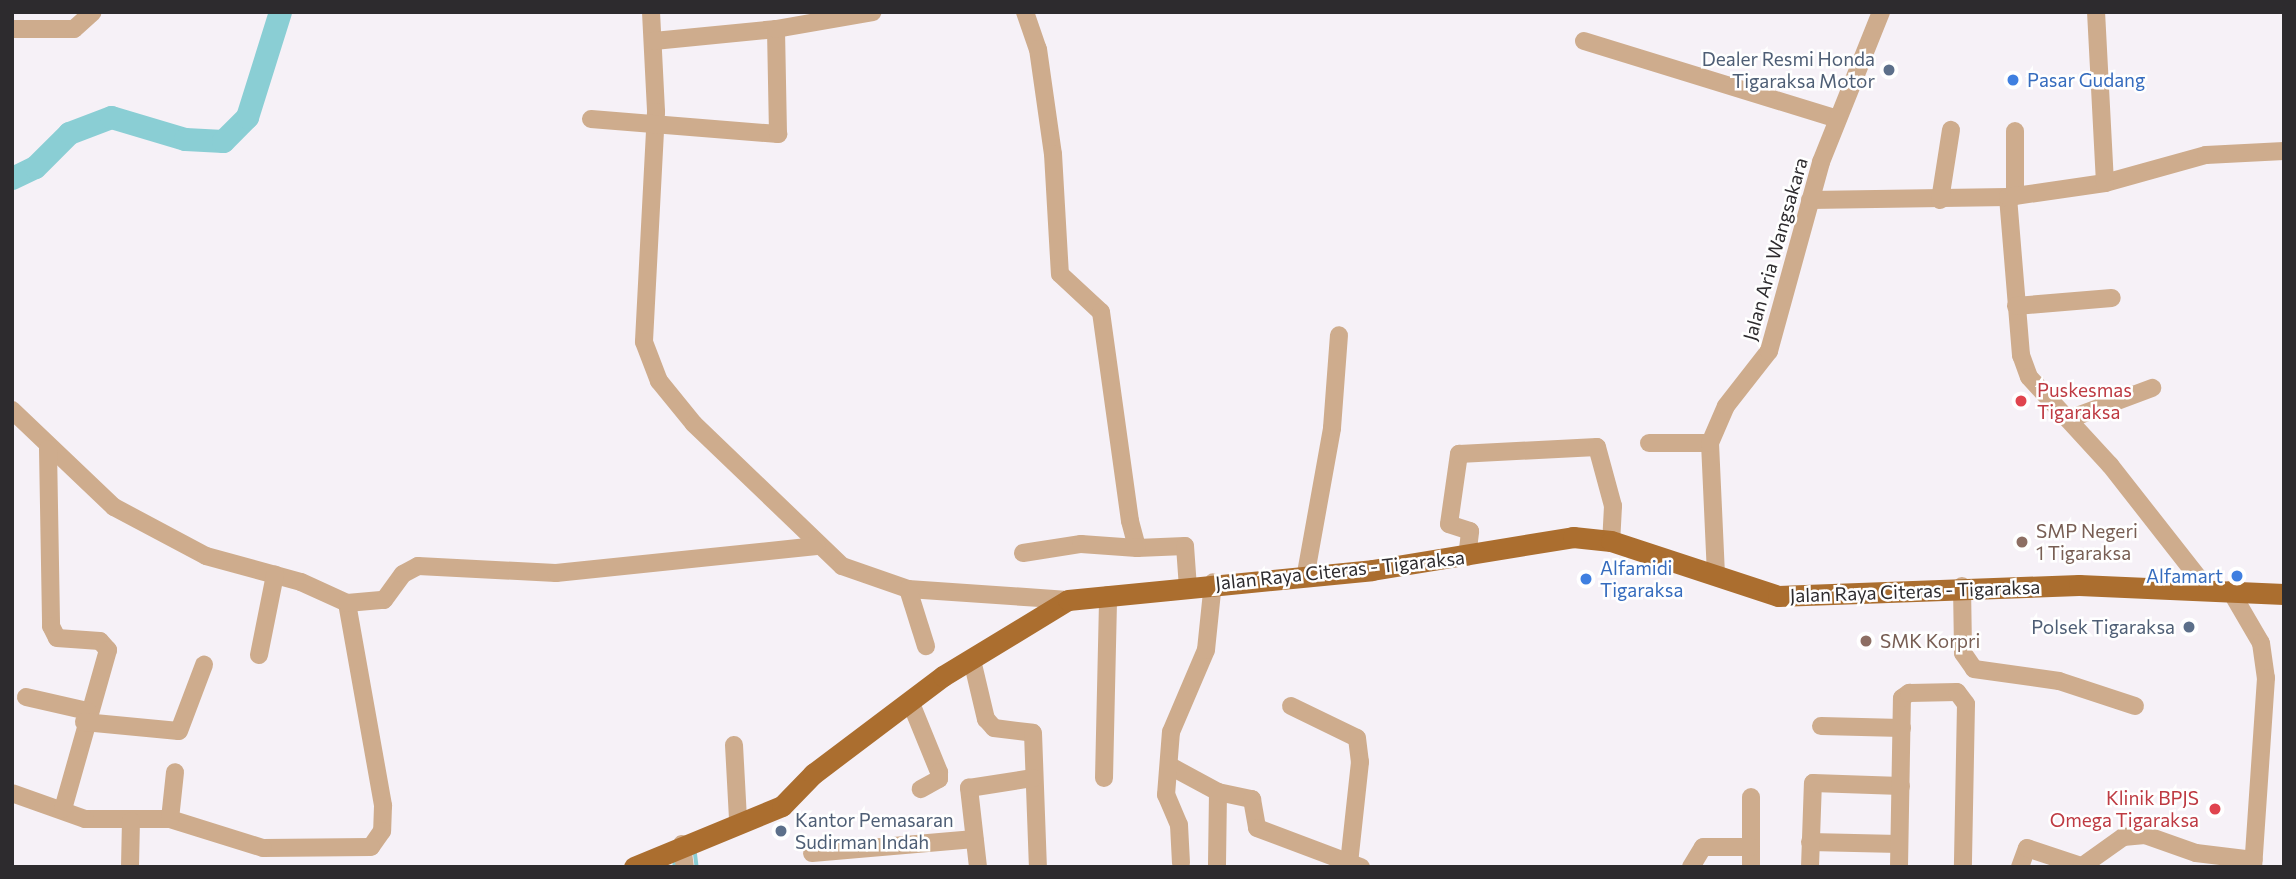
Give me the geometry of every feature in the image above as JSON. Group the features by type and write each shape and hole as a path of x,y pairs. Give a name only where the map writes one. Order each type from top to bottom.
{"main road":[{"name":"Jalan Raya Citeras - Tigaraksa","path":"634,867 738,820 782,806 813,774 910,701 972,660 1003,634 1068,600 1188,588 1213,582 1467,557 1540,540 1611,541 1765,594 1799,597 1962,586 2230,590 2284,594"}],"street":[{"path":"12,29 74,29 93,12"},
{"path":"651,12 654,41 654,128 644,342 654,368 694,424 817,546 865,578 908,589 1068,600"},
{"path":"654,41 776,29 810,18 873,12"},
{"path":"1025,12 1038,49 1053,154 1060,274 1101,312 1138,548"},
{"name":"Jalan Aria Wangsakara","path":"1716,575 1710,443 1726,406 1769,351 1811,200 1837,120 1881,12"},
{"path":"2096,12 2105,183"},
{"path":"591,119 654,128 778,134 776,29"},
{"path":"1584,41 1837,120"},
{"path":"1940,200 1951,130"},
{"path":"2015,131 2012,197 2016,306 2023,365 2208,590"},
{"path":"1811,200 2012,197 2105,183 2206,155 2284,151"},
{"path":"2016,306 2112,298"},
{"path":"1306,573 1332,428 1339,335"},
{"path":"2069,419 2152,388"},
{"path":"12,410 48,449 114,507 206,556 275,575 347,603 384,600 418,566 556,573 817,546"},
{"path":"1649,443 1710,443"},
{"path":"1467,557 1469,531 1449,524 1459,454 1597,447 1613,506 1611,541"},
{"path":"48,449 51,626 57,638 108,646 86,716 63,809"},
{"path":"1023,553 1081,544 1138,548 1185,546 1188,588"},
{"path":"259,655 275,575"},
{"path":"1181,863 1179,825 1167,804 1171,732 1212,623 1213,582"},
{"path":"1962,586 1963,653 1974,669 2059,681 2135,706"},
{"path":"908,589 926,646"},
{"path":"2020,867 2027,848 2081,866 2123,837 2145,835 2196,853 2254,863 2266,678 2261,643 2230,590"},
{"path":"1104,778 1108,596"},
{"path":"12,793 85,819 170,819 262,848 377,844 383,806 347,603"},
{"path":"972,660 986,719 994,728 1032,730 1038,867"},
{"path":"26,697 86,716 179,732 204,665"},
{"path":"1899,867 1904,694 1964,696 1963,867"},
{"path":"910,701 939,772 939,779 921,789"},
{"path":"1170,766 1218,792 1252,799 1257,828 1355,865 1357,738 1291,706"},
{"path":"1821,726 1902,728"},
{"path":"734,745 738,820"},
{"path":"170,819 175,772"},
{"path":"978,867 969,788 974,783 1033,778"},
{"path":"1810,867 1813,783 1901,786"},
{"path":"1217,867 1218,792"},
{"path":"1751,797 1751,867"},
{"path":"130,867 131,821"},
{"path":"812,853 974,839"},
{"path":"1810,842 1899,844"},
{"path":"682,844 685,867"},
{"path":"1691,867 1703,848 1751,848"}],"waterway":[{"path":"12,178 35,167 69,133 111,117 185,139 223,141 247,117 280,12"},
{"path":"695,850 697,867"},
{"path":"675,857 675,867"}],"place":[{"name":"Dealer Resmi Honda Tigaraksa Motor","path":"1889,70"},
{"name":"Pasar Gudang","path":"2013,80"},
{"name":"Puskesmas Tigaraksa","path":"2021,401"},
{"name":"SMP Negeri 1 Tigaraksa","path":"2022,542"},
{"name":"Alfamart","path":"2237,576"},
{"name":"Alfamidi Tigaraksa","path":"1586,579"},
{"name":"Polsek Tigaraksa","path":"2189,627"},
{"name":"SMK Korpri","path":"1866,641"},
{"name":"Klinik BPJS Omega Tigaraksa","path":"2215,809"},
{"name":"Kantor Pemasaran Sudirman Indah","path":"781,831"}]}
